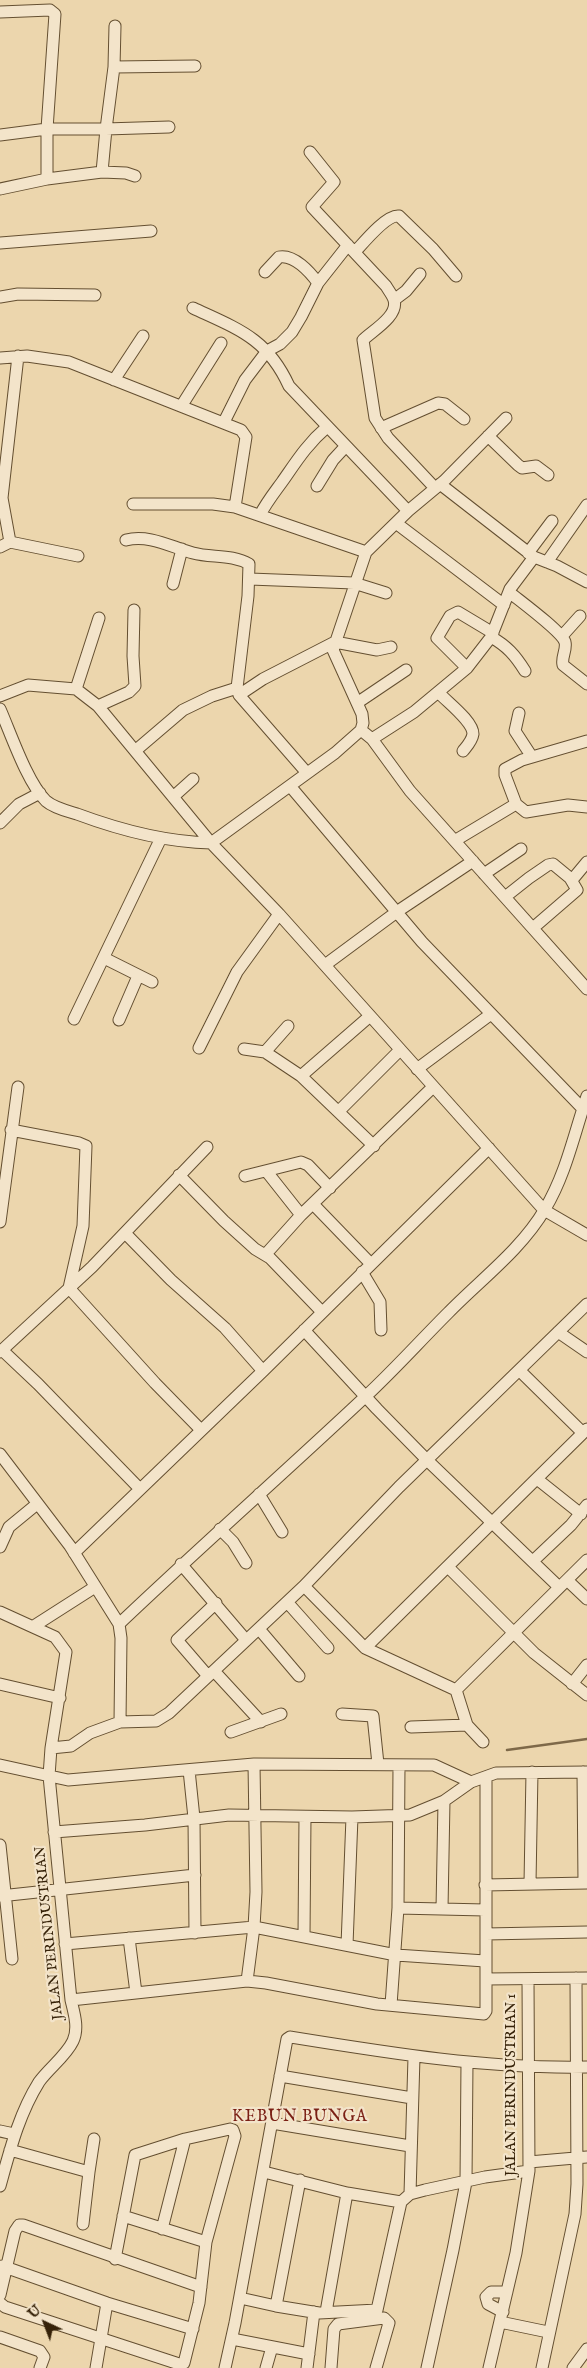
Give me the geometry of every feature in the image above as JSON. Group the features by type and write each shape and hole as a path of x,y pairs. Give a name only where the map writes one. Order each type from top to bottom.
{"street":[{"path":"0,12 50,10 55,14 47,179"},
{"path":"102,172 114,67 115,26"},
{"path":"114,67 194,66"},
{"path":"0,134 48,129 169,127"},
{"path":"310,152 334,182 312,207 386,286 394,300 395,308 388,318 363,340 375,418 381,428 388,438 438,486 531,555 587,582"},
{"path":"0,189 47,179 102,172 126,173 135,176"},
{"path":"224,422 245,380 267,351 280,344 292,332 318,283 352,248 387,220 395,215 399,216 434,249 456,276"},
{"path":"0,243 151,231"},
{"path":"266,272 279,257 287,256 311,274 318,283"},
{"path":"394,300 406,291 420,274"},
{"path":"0,296 18,294 95,295"},
{"path":"193,308 243,331 267,351 279,365 288,386 408,511"},
{"path":"114,380 143,336"},
{"path":"182,406 221,343"},
{"path":"18,356 6,414 2,498 5,544 78,556"},
{"path":"0,358 27,356 69,362 224,422 240,430 246,437 235,507"},
{"path":"381,428 438,403 445,404 464,419"},
{"path":"0,709 5,733 31,780 47,802 93,820 161,838 185,842 211,843 290,786 361,730 364,722 333,650 366,552 408,511 438,486 506,418"},
{"path":"260,515 296,459 309,442 326,427"},
{"path":"488,436 522,468 536,466 548,475"},
{"path":"317,486 333,460 345,447"},
{"path":"133,504 213,504 235,507 366,552"},
{"path":"547,562 587,505"},
{"path":"372,739 414,712 467,668 492,635 509,592 552,521"},
{"path":"396,523 504,605"},
{"path":"126,540 134,538 151,539 194,554 236,559 250,566 238,692 307,773"},
{"path":"173,584 182,549"},
{"path":"250,579 354,583 386,593"},
{"path":"509,592 562,636 566,648 562,661 563,665 587,684"},
{"path":"98,706 129,692 135,686 134,610"},
{"path":"467,668 437,638 450,616 458,612 505,645 514,654 525,671"},
{"path":"562,636 580,616"},
{"path":"76,689 99,618"},
{"path":"135,750 183,710 212,696 238,692 335,642 377,650 391,647"},
{"path":"357,703 406,670"},
{"path":"0,696 28,685 76,689 98,706 211,843 326,965 544,1210 587,1235"},
{"path":"438,692 469,724 473,733 471,741 463,752"},
{"path":"519,713 514,731 532,757"},
{"path":"361,730 372,739 410,791 456,840 587,989"},
{"path":"587,741 532,757 505,769 506,778 516,804 526,812 568,805 587,806"},
{"path":"173,797 193,779"},
{"path":"290,786 398,911 422,942 583,1109"},
{"path":"0,823 19,804 40,793"},
{"path":"456,840 516,804"},
{"path":"74,1019 161,838"},
{"path":"484,874 521,849"},
{"path":"326,965 398,911 473,861"},
{"path":"572,880 587,862"},
{"path":"505,897 548,866 558,866 572,880 576,890 573,894 533,928"},
{"path":"199,1048 236,972 279,914"},
{"path":"104,958 152,982"},
{"path":"119,1020 138,976"},
{"path":"417,1069 491,1014"},
{"path":"300,1076 370,1016"},
{"path":"265,1052 288,1026"},
{"path":"244,1050 265,1052 300,1076 374,1146"},
{"path":"339,1111 400,1050"},
{"path":"265,1255 301,1215 433,1087"},
{"path":"0,1222 18,1088"},
{"path":"118,1624 181,1564 365,1397 504,1259 544,1210 556,1188 569,1156 587,1096"},
{"path":"11,1130 86,1146 83,1226 69,1288"},
{"path":"139,1488 38,1384 1,1351 92,1267 207,1147"},
{"path":"74,1553 139,1488 263,1371 489,1148"},
{"path":"245,1176 301,1162 308,1165 330,1188"},
{"path":"266,1172 301,1215"},
{"path":"179,1175 224,1221 265,1255 322,1312"},
{"path":"313,1204 371,1264"},
{"path":"125,1232 170,1280 225,1328 263,1371"},
{"path":"362,1272 380,1302 382,1330"},
{"path":"69,1288 155,1383 201,1430"},
{"path":"51,1748 71,1746 90,1733 120,1722 156,1721 169,1713 304,1586 427,1460 587,1304"},
{"path":"304,1330 365,1397 427,1460 534,1561 587,1599"},
{"path":"558,1332 587,1352"},
{"path":"365,1648 585,1431 520,1370"},
{"path":"0,1454 74,1553 118,1624 121,1638 120,1722"},
{"path":"534,1561 584,1510 537,1479"},
{"path":"259,1494 282,1532"},
{"path":"0,1547 5,1525 37,1504"},
{"path":"220,1529 232,1542 246,1563"},
{"path":"456,1690 587,1560"},
{"path":"181,1564 246,1640"},
{"path":"448,1567 534,1653 587,1695"},
{"path":"304,1586 365,1648 456,1690 467,1725 483,1742"},
{"path":"34,1626 95,1587"},
{"path":"287,1602 328,1648"},
{"path":"216,1603 177,1640 260,1722"},
{"name":"JALAN PERINDUSTRIAN","path":"0,1612 55,1637 66,1652 51,1748 49,1776 71,2000 76,2032 74,2040 40,2081 14,2134 0,2186"},
{"path":"259,1629 299,1676"},
{"path":"572,1684 587,1665"},
{"path":"0,1684 60,1698"},
{"path":"231,1732 281,1714"},
{"path":"342,1714 373,1716 378,1764"},
{"path":"411,1727 467,1725"},
{"path":"246,1982 254,1927 254,1764"},
{"path":"0,1765 68,1780 254,1764 434,1766 471,1782"},
{"path":"391,2005 398,1908 399,1766"},
{"path":"189,1770 194,1818 194,1933"},
{"path":"530,1883 532,1772"},
{"path":"54,1832 146,1825 194,1818 255,1815 305,1817 400,1816 417,1814 444,1801 471,1782 496,1773 585,1772 585,1883 485,1885"},
{"path":"71,2000 246,1982 266,1983 391,2005 484,2014 486,2010 486,1777"},
{"path":"442,1908 444,1801"},
{"path":"304,1936 305,1817"},
{"path":"348,1945 352,1817"},
{"path":"0,1845 3,1896 12,1959"},
{"path":"3,1896 195,1875"},
{"path":"398,1908 485,1910"},
{"path":"66,1944 254,1927 396,1955 485,1961"},
{"path":"486,1934 587,1932"},
{"path":"129,1938 136,1993"},
{"path":"486,1978 582,1978 582,2158 575,2214 548,2332 542,2368"},
{"name":"JALAN PERINDUSTRIAN 1","path":"489,2368 516,2253 529,2166 528,1979"},
{"path":"225,2368 264,2172 286,2042 290,2037 414,2057 528,2068 582,2067"},
{"path":"240,2298 276,2306 320,2312 374,2312 378,2308 406,2198 414,2057"},
{"path":"427,2368 466,2182 466,2062"},
{"path":"280,2076 412,2098"},
{"path":"272,2123 410,2146"},
{"path":"0,2303 5,2307 102,2340 182,2364 193,2330 201,2287 206,2242 235,2132 230,2128 185,2139 135,2155 115,2258"},
{"path":"0,2131 14,2134"},
{"path":"83,2224 94,2139"},
{"path":"162,2229 185,2139"},
{"path":"10,2150 90,2172"},
{"path":"264,2172 347,2193 406,2198 529,2166 582,2158"},
{"path":"276,2306 300,2180"},
{"path":"307,2368 347,2193"},
{"path":"123,2216 206,2242"},
{"path":"0,2295 4,2266 15,2230 19,2226 201,2287"},
{"path":"4,2266 107,2303 193,2330"},
{"path":"507,2292 491,2292 486,2301 502,2317 548,2332"},
{"path":"98,2367 107,2303"},
{"path":"335,2367 334,2329 338,2324 384,2318 389,2323 376,2368"},
{"path":"0,2337 40,2351 44,2357 44,2367"},
{"path":"232,2339 309,2354"},
{"path":"266,2368 272,2347"},
{"path":"573,2368 587,2349"}],"waterway":[{"path":"507,1750 587,1739"}],"district":[{"name":"KEBUN BUNGA","path":"300,2118"}]}
